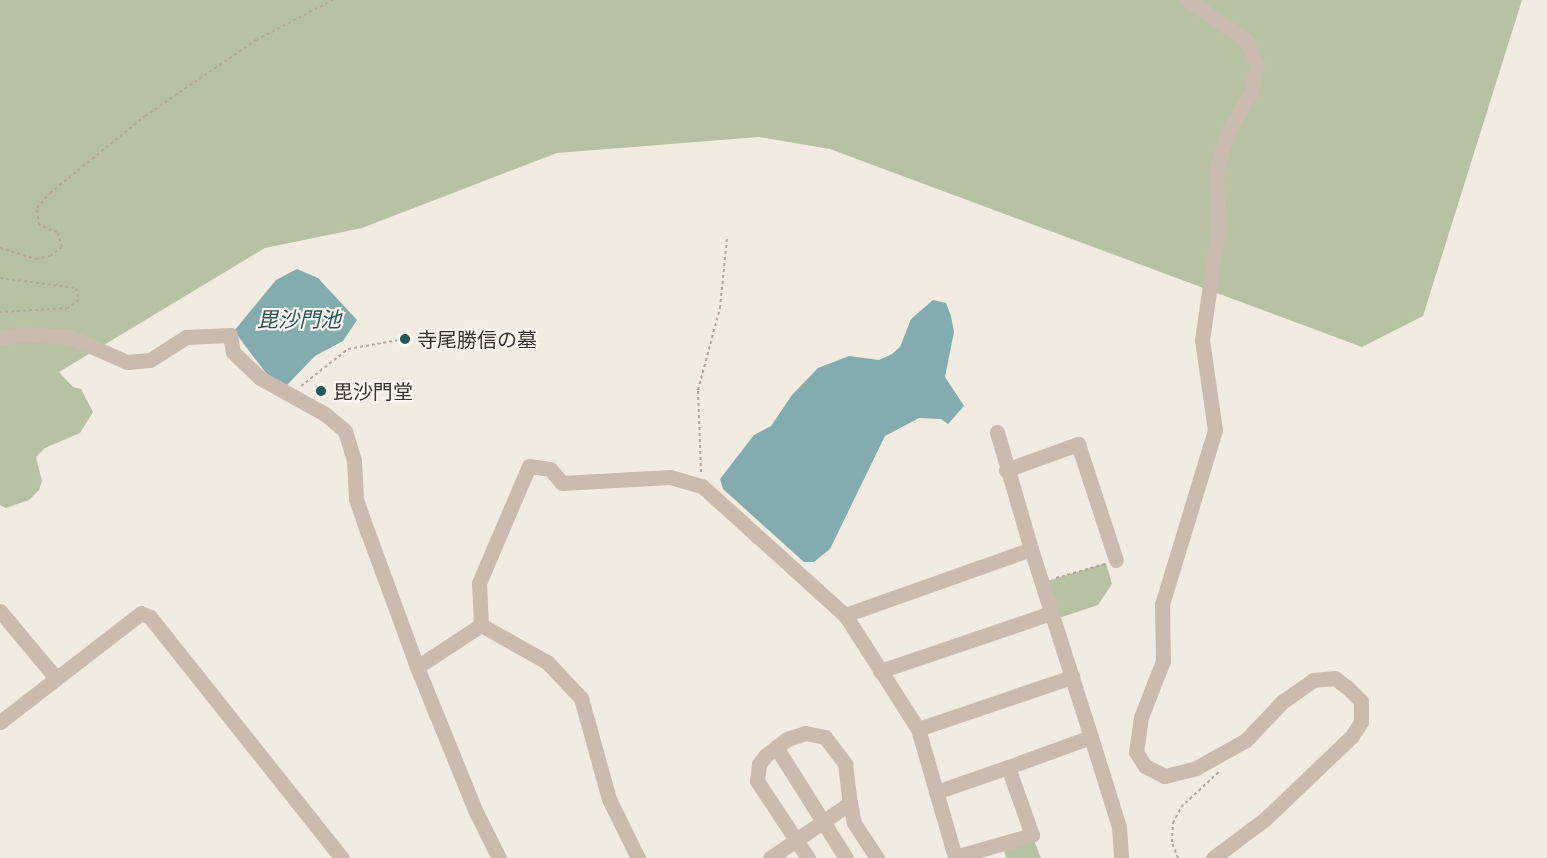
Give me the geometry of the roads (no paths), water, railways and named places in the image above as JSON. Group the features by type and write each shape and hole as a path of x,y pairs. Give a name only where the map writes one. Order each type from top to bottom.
{"street":[{"path":"1187,0 1246,40 1257,65 1251,92 1227,133 1215,171 1218,229 1202,340 1215,430 1162,604 1163,661 1141,717 1136,752 1145,766 1165,776 1196,768 1246,740 1282,702 1312,680 1335,678 1360,701 1361,711 1361,722 1352,736 1265,819 1213,858"},
{"path":"0,338 22,334 70,337 127,362 150,360 186,337 230,335 233,352 260,378 293,395 345,431 354,460 356,499 417,667 499,858"},
{"path":"997,432 1006,470 1119,827 1121,858"},
{"path":"1006,470 1078,444 1116,560"},
{"path":"481,625 479,583 530,466 550,469 562,483 670,477 702,486 845,615 918,729 955,857 1032,835 1008,767"},
{"path":"845,615 1031,549"},
{"path":"0,611 55,677"},
{"path":"0,722 55,677 141,613 150,617 342,858"},
{"path":"880,671 1051,613"},
{"path":"417,667 481,625"},
{"path":"481,625 547,662 581,698 609,799 638,858"},
{"path":"918,729 1072,677"},
{"path":"808,858 757,781 759,764 776,747 805,733 825,737 845,764 854,823 877,858"},
{"path":"936,792 1091,737"},
{"path":"776,747 846,858"},
{"path":"770,858 850,803"}],"water":[{"name":"毘沙門池","path":"297,269 318,278 357,320 343,341 315,356 285,387 266,373 234,331 276,280"},
{"path":"933,300 946,303 951,316 954,332 945,377 964,406 948,424 941,419 919,418 885,436 830,549 814,562 804,562 723,489 720,479 754,435 771,426 792,395 818,368 849,356 879,360 892,354 900,347 911,319"}],"place":[{"name":"寺尾勝信の墓","path":"405,339"},
{"name":"毘沙門堂","path":"321,391"}]}
